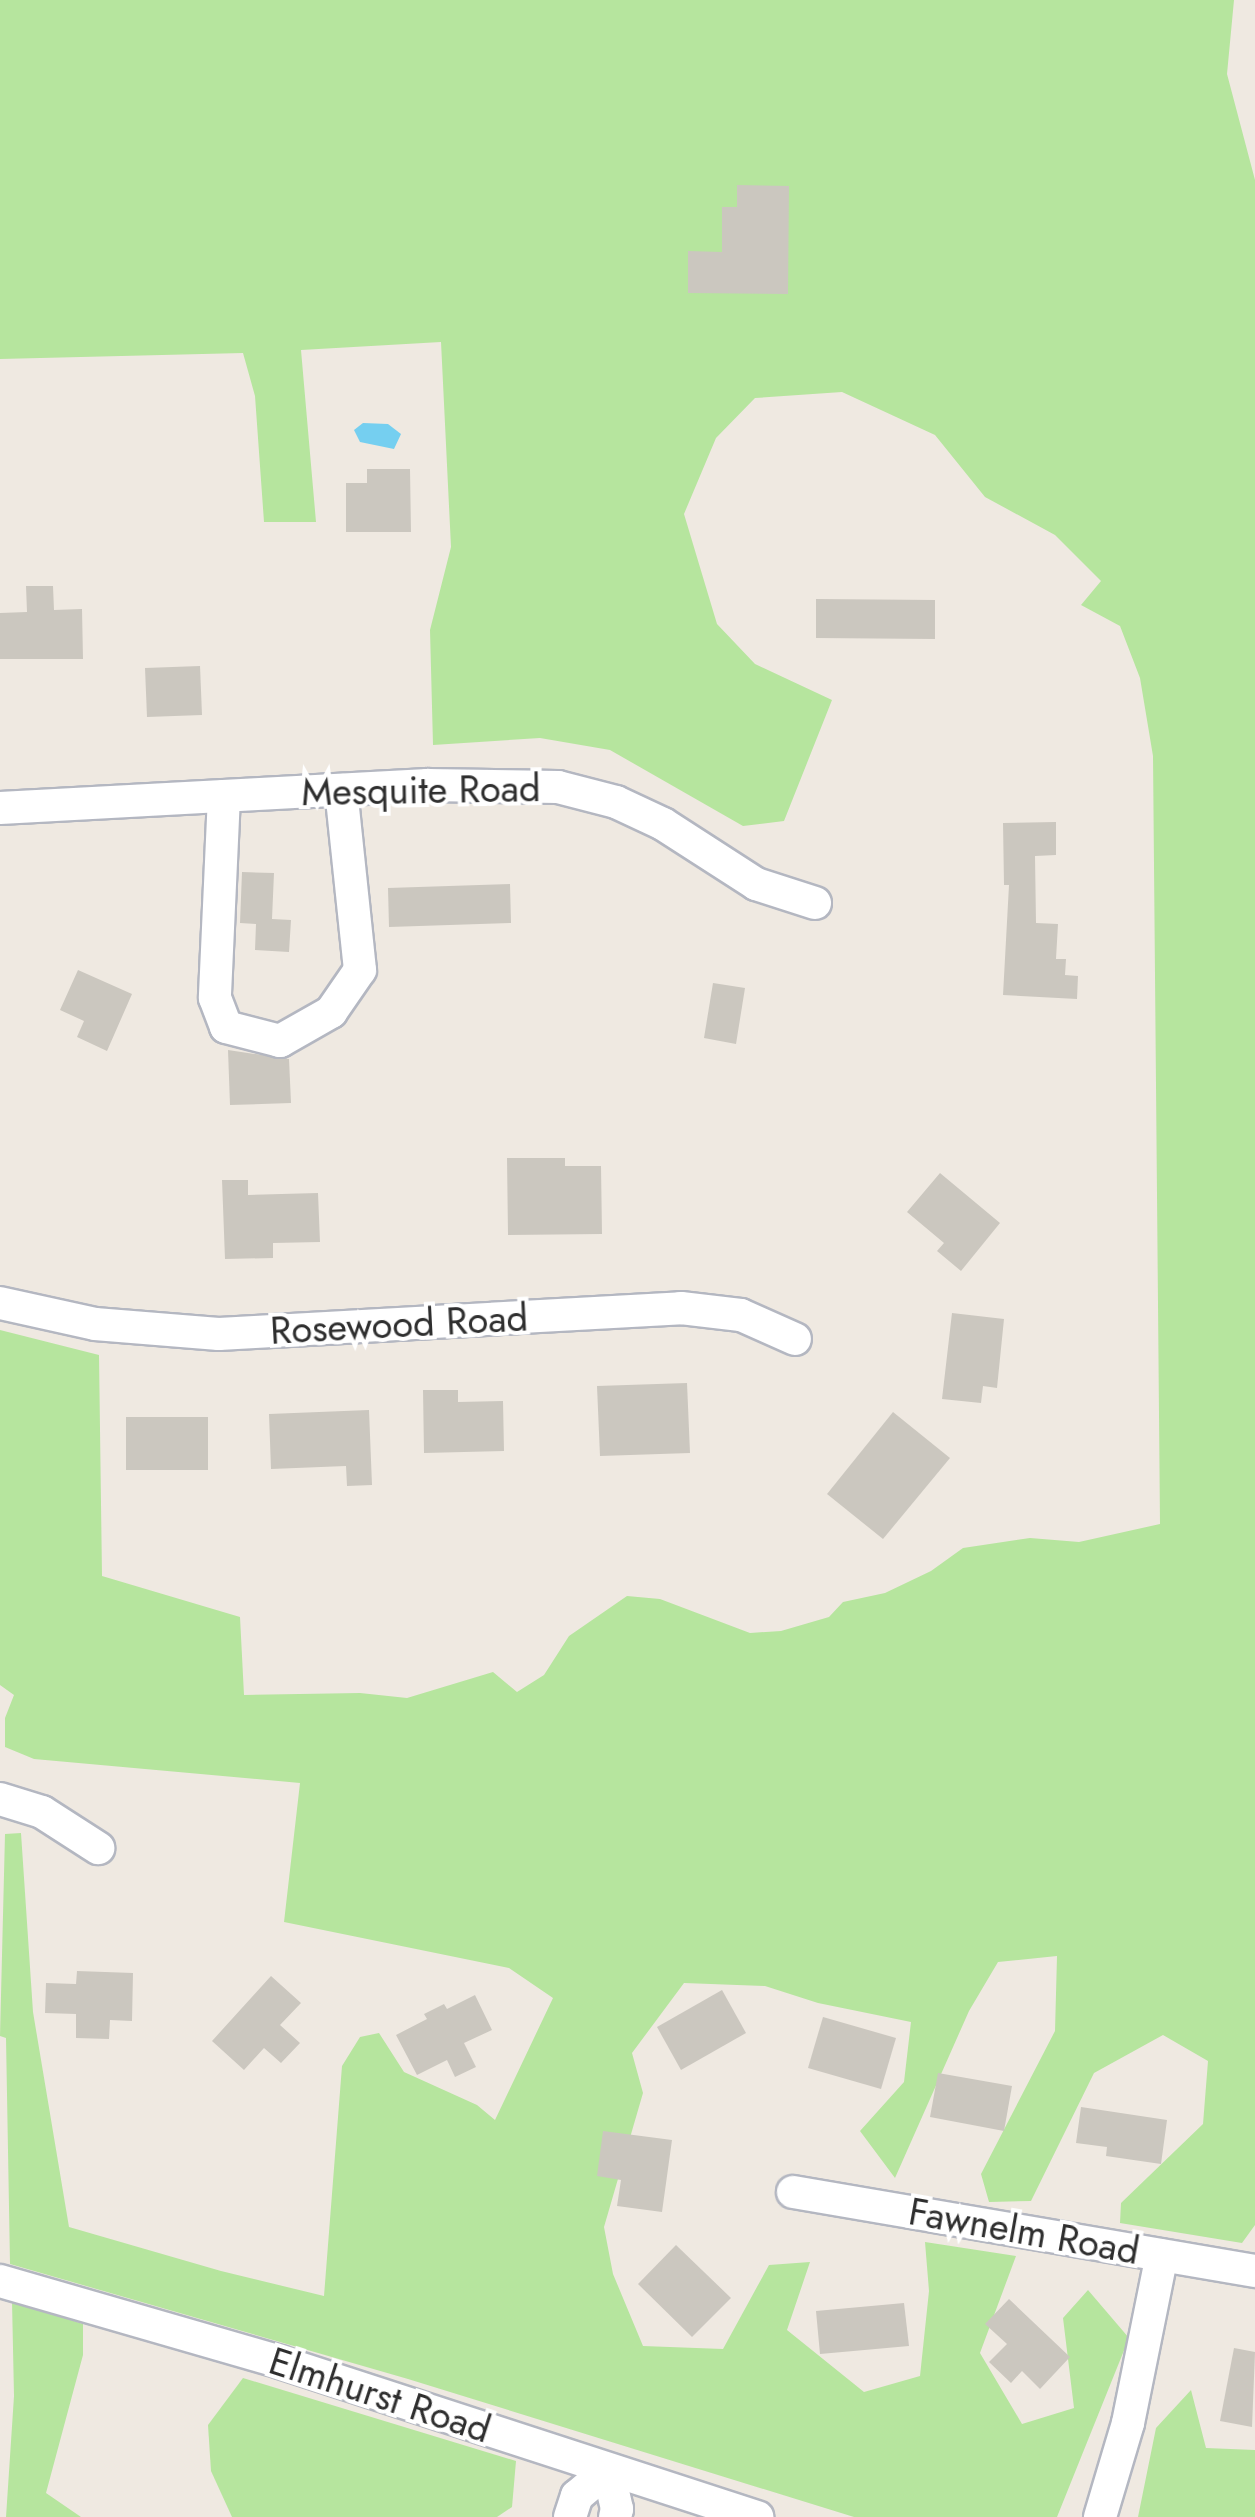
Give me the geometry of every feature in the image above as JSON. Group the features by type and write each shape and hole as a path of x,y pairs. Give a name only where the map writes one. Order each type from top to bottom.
{"street":[{"name":"Mesquite Road","path":"0,808 493,783 558,787 616,802 664,824 756,884 815,903"},
{"path":"224,796 215,998 226,1028 280,1041 331,1012 360,970 342,790"},
{"name":"Rosewood Road","path":"0,1303 95,1324 219,1334 682,1308 741,1316 795,1339"},
{"path":"0,1800 42,1812 98,1848"},
{"name":"Fawnelm Road","path":"793,2192 1255,2270"},
{"path":"1100,2517 1128,2423 1162,2255"},
{"name":"Elmhurst Road","path":"0,2281 280,2362 757,2517"},
{"path":"570,2517 577,2496 608,2470 618,2508 614,2517"}],"green space":[{"path":"0,0 1234,0 1227,74 1255,180 1255,2225 1242,2243 1120,2223 1121,2203 1203,2124 1208,2061 1163,2035 1094,2073 1031,2201 989,2202 981,2174 1055,2031 1057,1956 998,1962 969,2011 895,2178 860,2131 904,2082 911,2022 818,2003 765,1986 684,1983 632,2053 643,2093 604,2227 613,2274 643,2346 723,2349 769,2265 810,2262 787,2330 864,2392 920,2376 929,2291 925,2242 1016,2256 980,2353 1022,2424 1074,2408 1063,2318 1088,2290 1129,2338 1057,2517 854,2517 408,2379 10,2264 6,2038 0,2036 5,1834 21,1833 33,2012 69,2227 324,2296 342,2066 360,2037 379,2033 404,2072 477,2105 495,2120 553,1998 509,1968 284,1922 300,1783 34,1759 5,1747 5,1718 14,1695 0,1685 0,1330 99,1355 102,1576 240,1617 244,1695 360,1693 407,1698 493,1672 517,1692 544,1675 569,1636 627,1596 660,1599 750,1633 781,1631 829,1617 843,1602 885,1593 931,1571 963,1548 1030,1538 1079,1542 1160,1524 1153,756 1140,678 1120,626 1081,605 1101,581 1055,535 985,497 935,435 842,392 755,398 716,438 684,514 717,624 755,664 832,700 784,821 743,826 610,750 540,738 433,745 430,630 451,547 441,342 301,350 316,522 264,522 255,396 243,353 0,359"},
{"path":"12,2301 83,2324 83,2355 46,2493 81,2517 6,2517 14,2396"},
{"path":"243,2378 516,2461 512,2507 497,2517 232,2517 211,2471 208,2425"},
{"path":"1191,2390 1206,2448 1255,2450 1255,2517 1138,2517 1156,2428"}],"water":[{"path":"363,423 388,424 401,434 394,449 360,442 354,430"}],"building":[{"path":"737,185 789,186 788,294 688,293 688,251 722,252 722,207 737,207"},
{"path":"367,469 410,469 411,532 346,532 346,483 367,483"},
{"path":"26,586 53,586 54,610 82,609 83,659 0,659 0,613 27,612"},
{"path":"816,599 935,600 935,639 816,638"},
{"path":"200,666 202,715 147,717 145,668"},
{"path":"1056,822 1056,855 1035,856 1036,923 1058,924 1056,959 1066,959 1065,975 1078,976 1077,999 1003,995 1009,885 1004,885 1003,823"},
{"path":"242,872 274,873 272,919 291,920 289,952 255,950 256,924 240,923"},
{"path":"510,884 511,923 389,927 388,888"},
{"path":"78,970 132,994 107,1051 77,1037 84,1021 60,1010"},
{"path":"713,983 745,988 736,1044 704,1038"},
{"path":"228,1050 289,1059 291,1103 230,1105"},
{"path":"507,1158 565,1158 565,1166 601,1166 602,1234 508,1235"},
{"path":"940,1173 1000,1223 961,1271 937,1251 944,1243 907,1212"},
{"path":"222,1180 248,1180 248,1195 318,1193 320,1242 273,1243 273,1258 225,1259"},
{"path":"952,1313 1004,1319 997,1388 983,1386 981,1403 942,1399"},
{"path":"687,1383 690,1453 600,1456 597,1386"},
{"path":"423,1390 458,1390 458,1402 503,1401 504,1451 424,1453"},
{"path":"369,1410 372,1485 347,1486 346,1466 271,1469 269,1414"},
{"path":"893,1412 950,1458 883,1539 827,1494"},
{"path":"126,1417 208,1417 208,1470 126,1470"},
{"path":"77,1971 133,1973 132,2021 110,2020 109,2039 76,2038 76,2014 45,2013 46,1983 76,1984"},
{"path":"271,1976 301,2003 280,2025 300,2043 281,2063 264,2048 244,2070 212,2041"},
{"path":"722,1990 746,2033 681,2070 657,2027"},
{"path":"475,1995 492,2030 464,2043 476,2067 455,2077 447,2060 417,2075 396,2035 427,2019 424,2014 444,2004 447,2009"},
{"path":"823,2017 896,2038 881,2089 808,2068"},
{"path":"938,2073 1012,2086 1004,2131 930,2117"},
{"path":"1081,2107 1167,2120 1161,2164 1106,2156 1107,2147 1076,2143"},
{"path":"603,2131 672,2140 662,2212 617,2206 621,2180 597,2176"},
{"path":"676,2245 731,2298 692,2337 638,2284"},
{"path":"1009,2299 1070,2357 1040,2389 1022,2371 1011,2383 989,2362 1007,2344 985,2324"},
{"path":"904,2303 909,2346 820,2354 816,2311"},
{"path":"1234,2348 1255,2352 1252,2427 1220,2421"}]}
